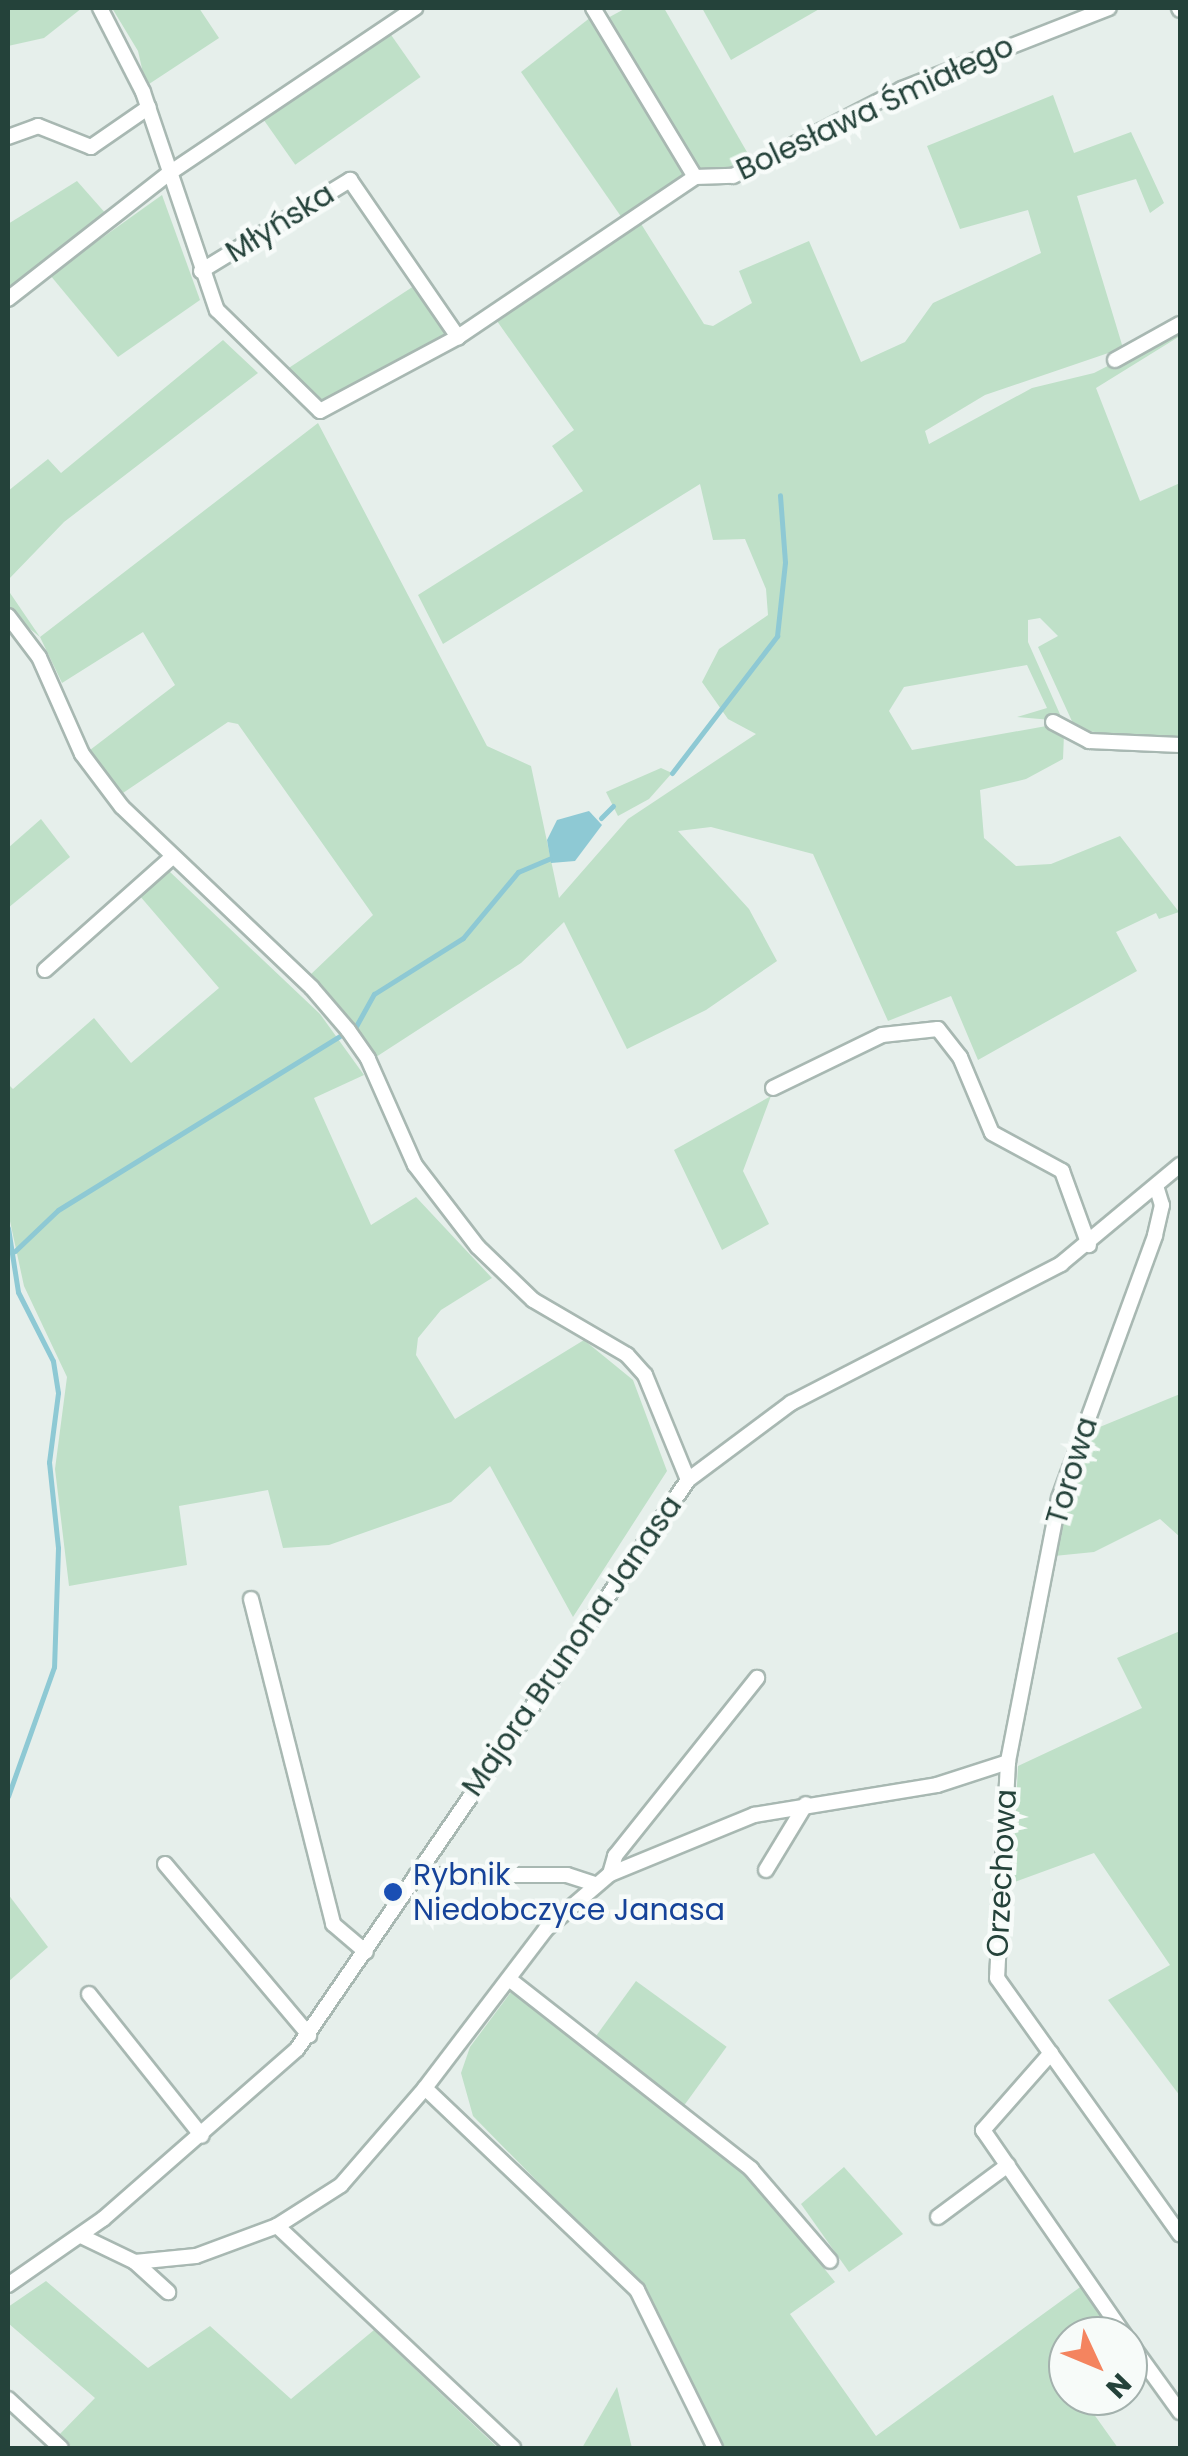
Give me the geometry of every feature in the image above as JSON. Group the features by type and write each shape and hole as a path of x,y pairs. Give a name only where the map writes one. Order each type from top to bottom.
{"street":[{"name":"Młyńska","path":"100,8 149,108 168,174 217,310 320,411 458,337 694,178"},
{"path":"8,300 168,174 415,8"},
{"path":"593,8 694,178"},
{"name":"Bolesława Śmiałego","path":"694,178 733,176 902,89 1108,8"},
{"path":"8,138 38,126 92,147 149,108"},
{"name":"Młyńska","path":"201,271 350,180 458,337"},
{"path":"1116,360 1180,324"},
{"path":"8,616 39,657 93,771 171,858 312,988 348,1030 368,1059 415,1165 478,1247 533,1300 636,1365 655,1396 688,1480"},
{"path":"1052,722 1088,741 1180,745"},
{"path":"44,970 171,858"},
{"path":"773,1088 882,1035 938,1029 960,1057 992,1133 1062,1171 1089,1245"},
{"name":"Majora Brunona Janasa","path":"8,2285 81,2236 202,2136 309,2035 688,1480 791,1403 1024,1286 1089,1245 1180,1166"},
{"name":"Torowa","path":"1008,1762 1059,1499 1155,1236 1162,1204 1157,1189"},
{"path":"252,1599 332,1924 366,1952"},
{"name":"Orzechowa","path":"610,1874 616,1856 758,1678"},
{"name":"Orzechowa","path":"135,2262 196,2256 276,2226 341,2185 425,2088 546,1929 610,1874 754,1815 938,1784 1008,1762 996,1978 1180,2235"},
{"path":"766,1870 806,1804"},
{"path":"165,1864 309,2035"},
{"path":"416,1876 567,1875 594,1884"},
{"path":"509,1979 751,2169 830,2261"},
{"path":"89,1994 202,2136"},
{"path":"1051,2053 983,2130 1112,2316"},
{"path":"425,2088 637,2290 714,2448"},
{"path":"938,2216 1008,2165"},
{"path":"276,2226 514,2448"},
{"path":"81,2236 135,2262 168,2292"},
{"path":"1148,2367 1180,2412"},
{"path":"8,2399 61,2448"}],"green space":[{"path":"8,8 82,8 44,38 8,46"},
{"path":"112,8 199,8 219,38 146,86 138,51"},
{"path":"626,8 664,8 751,159 728,170 695,169 606,19"},
{"path":"702,8 821,8 731,60"},
{"path":"591,17 687,176 622,218 521,72"},
{"path":"389,32 421,77 295,165 264,120"},
{"path":"1053,95 1074,153 1131,132 1164,203 1150,213 1136,179 1077,196 1123,348 985,395 925,431 929,444 1032,388 1094,373 1180,329 1180,336 1096,388 1140,501 1180,483 1180,741 1076,730 1038,647 1058,636 1040,618 1028,620 1028,642 1063,721 1017,717 1047,708 1027,665 904,687 889,711 912,750 1052,725 1064,734 1063,759 1026,779 980,790 984,838 1016,866 1051,864 1120,836 1179,912 1159,919 1156,913 1116,932 1137,971 978,1060 951,996 888,1021 813,854 711,827 678,831 749,909 777,961 706,1010 627,1049 564,922 521,963 376,1057 309,976 373,915 238,724 228,722 120,795 90,750 175,685 143,632 62,683 40,637 318,423 487,746 531,766 559,898 628,819 756,734 728,719 702,682 719,649 768,615 766,589 745,539 713,540 700,484 443,644 418,595 583,491 552,446 574,430 497,321 638,219 704,324 713,326 752,303 739,271 809,241 861,362 905,342 933,303 1041,253 1028,210 960,229 927,146"},
{"path":"77,181 107,215 8,290 8,224"},
{"path":"162,195 200,300 118,357 50,275"},
{"path":"417,284 452,334 322,404 281,373"},
{"path":"223,340 258,373 64,522 8,580 8,491 48,459 61,473"},
{"path":"8,590 40,637 8,611"},
{"path":"661,768 672,773 649,799 618,816 606,792"},
{"path":"41,819 70,857 8,908 8,848"},
{"path":"169,871 320,1014 364,1075 314,1098 371,1225 416,1197 492,1278 441,1310 418,1338 416,1355 455,1419 584,1340 633,1380 667,1471 573,1617 490,1466 451,1502 329,1545 283,1548 268,1490 179,1506 187,1565 69,1586 55,1469 67,1377 24,1286 8,1212 8,1084 13,1089 94,1018 131,1063 219,988 139,895"},
{"path":"771,1096 743,1171 769,1224 722,1250 674,1150"},
{"path":"1180,1394 1180,1537 1160,1519 1094,1552 1054,1556 1090,1431"},
{"path":"1180,1631 1180,2096 1108,2000 1170,1965 1094,1853 1012,1883 1018,1766 1142,1708 1117,1658"},
{"path":"8,1894 48,1947 8,1982"},
{"path":"636,1981 727,2047 684,2106 593,2040"},
{"path":"511,1992 751,2177 835,2282 790,2314 876,2436 1083,2285 1105,2316 1048,2316 1048,2416 1095,2416 1118,2448 720,2448 643,2289 473,2116 461,2073 470,2047"},
{"path":"844,2167 903,2234 849,2272 801,2204"},
{"path":"46,2281 148,2368 210,2326 291,2399 374,2330 498,2448 73,2448 58,2436 95,2398 8,2323 8,2307"},
{"path":"617,2387 632,2448 582,2448"}],"water":[{"path":"589,811 602,825 575,861 551,863 547,840 557,820"}],"waterway":[{"path":"672,773 777,636 785,562 780,495"},
{"path":"601,818 613,806"},
{"path":"355,1028 374,994 463,938 518,872 549,859"},
{"path":"15,1251 58,1210 340,1036"},
{"path":"8,1228 18,1292 53,1361 58,1393 49,1462 58,1548 54,1667 8,1796"}],"place":[{"name":"Rybnik Niedobczyce Janasa","path":"393,1892"}]}
